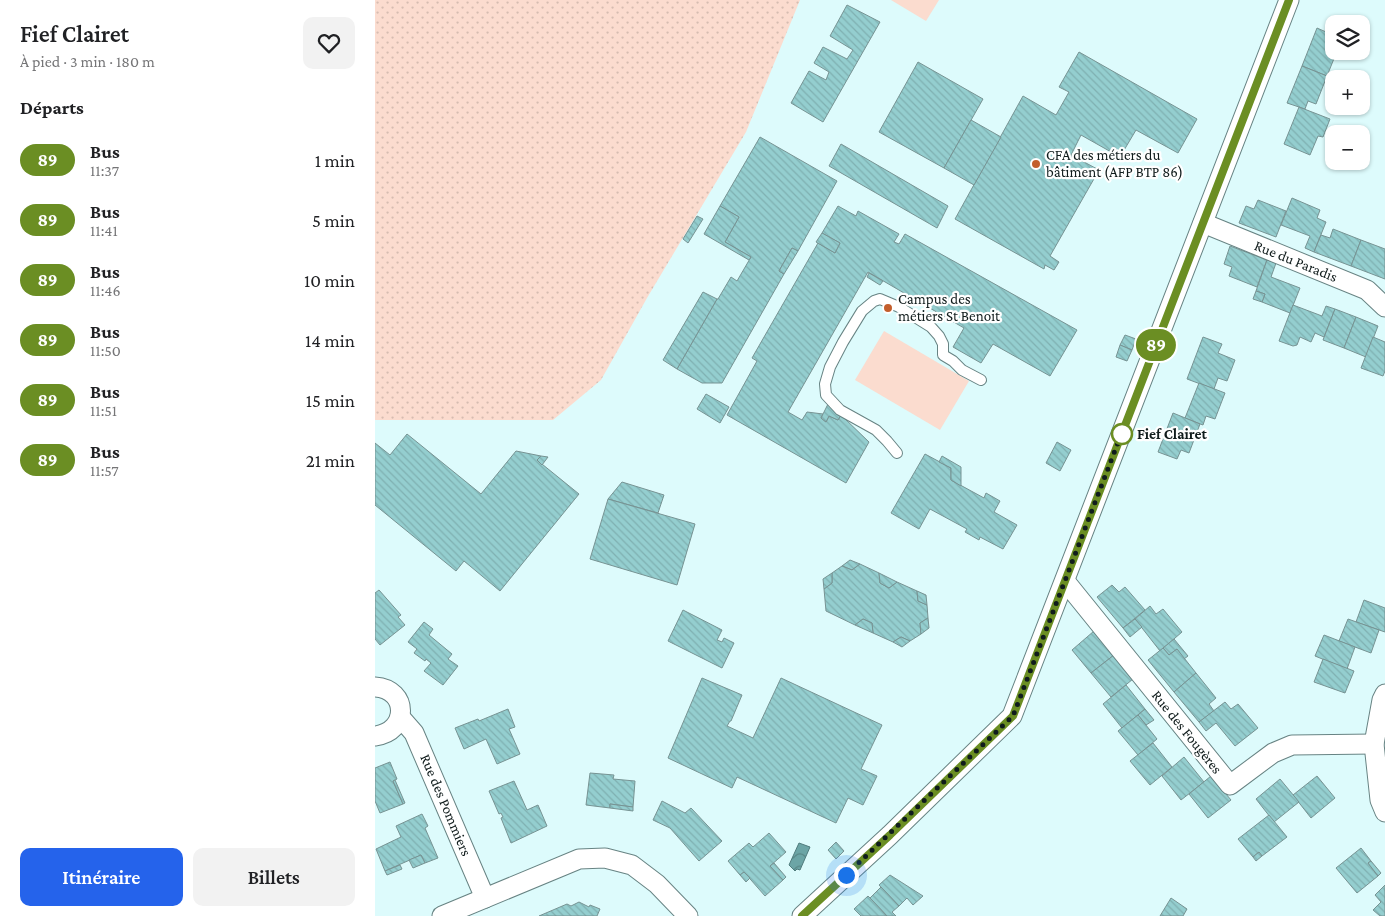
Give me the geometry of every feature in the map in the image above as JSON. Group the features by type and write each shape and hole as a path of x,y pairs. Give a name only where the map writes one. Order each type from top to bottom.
{"street":[{"path":"802,916 1013,716 1289,0"},
{"name":"Rue du Paradis","path":"1203,223 1367,290 1385,306"},
{"name":"Rue des Fougères","path":"1065,581 1230,785 1273,753 1292,745 1374,744"},
{"name":"Rue des Pommiers","path":"375,687 388,690 399,701 400,717 414,733 485,898"},
{"path":"1385,694 1382,700 1374,744 1380,800 1385,812"},
{"path":"375,736 384,735 391,731 397,725 400,717"},
{"path":"442,916 579,859 605,858 632,865 657,884 689,916"}],"lane":[{"path":"897,453 876,430 840,410 826,395 825,384 829,367 862,311 874,301 881,299 899,307 931,327 943,344 943,355 962,370 981,380"}],"shaded area":[{"path":"375,0 800,0 746,132 647,298 601,380 553,420 375,420"},
{"path":"891,0 939,0 926,21"},
{"path":"884,331 969,381 940,430 855,380"}],"water":[{"path":"799,843 810,847 800,870 797,869 795,871 789,865"}],"building":[{"path":"847,5 880,22 823,122 791,103 809,71 826,80 829,72 814,63 823,47 847,59 853,50 830,36"},
{"path":"1317,28 1325,32 1325,60 1333,60 1329,70 1325,70 1325,75 1302,66"},
{"name":"CFA des métiers du bâtiment (AFP BTP 86)","path":"1079,52 1197,119 1178,153 1136,130 1120,157 1081,135 1071,155 1099,170 1050,256 1059,262 1054,270 1045,265 1044,269 955,219 1023,96 1056,115 1069,92 1059,87"},
{"path":"918,62 983,99 944,168 879,132"},
{"path":"1302,66 1325,75 1325,81 1316,104 1308,101 1305,109 1287,103"},
{"path":"1299,107 1330,119 1328,125 1325,125 1323,137 1318,136 1310,155 1284,144"},
{"path":"971,120 1001,137 974,185 944,168"},
{"path":"760,137 837,181 798,251 792,248 779,271 784,274 722,383 702,383 677,369 731,277 737,281 751,257 725,242 739,217 720,206"},
{"path":"841,144 948,206 937,228 829,166"},
{"path":"1292,198 1320,210 1317,218 1326,222 1314,252 1305,248 1310,236 1281,225"},
{"path":"1258,200 1286,211 1276,237 1239,223 1246,206 1254,209"},
{"path":"720,206 739,217 725,242 751,257 749,260 704,234"},
{"path":"838,206 856,216 858,211 899,234 894,242 899,244 905,234 1077,330 1050,376 993,344 981,363 953,347 964,328 868,272 788,412 802,420 807,412 823,414 821,418 826,422 829,416 838,420 841,415 869,442 846,483 727,415 757,361 752,358 818,243 835,253 840,243 822,233"},
{"path":"697,216 703,219 688,243 683,239"},
{"path":"1333,229 1361,240 1351,266 1314,252 1321,235 1330,238"},
{"path":"822,233 840,243 835,253 816,242"},
{"path":"1361,240 1385,249 1385,279 1351,266"},
{"path":"1230,246 1267,260 1257,287 1229,276 1232,267 1224,264"},
{"path":"792,248 798,251 784,274 779,271"},
{"path":"1267,260 1276,263 1271,277 1300,288 1290,313 1262,302 1265,294 1256,291"},
{"path":"869,273 883,281 880,285 867,277"},
{"path":"1256,291 1265,294 1262,302 1253,299"},
{"path":"703,292 717,299 677,369 663,360"},
{"path":"1293,305 1322,316 1326,306 1335,309 1324,337 1315,333 1311,342 1300,337 1297,345 1293,346 1279,341"},
{"path":"1335,309 1356,317 1344,348 1323,340"},
{"path":"1356,317 1378,326 1366,357 1344,348"},
{"path":"1125,335 1136,339 1132,350 1120,345"},
{"path":"1203,337 1222,344 1218,353 1235,360 1227,381 1218,378 1214,389 1187,379"},
{"path":"1373,337 1385,342 1385,371 1383,376 1361,368"},
{"path":"1120,345 1132,350 1127,361 1116,357"},
{"path":"1199,383 1225,393 1215,419 1206,416 1203,425 1185,418"},
{"path":"706,394 729,407 720,423 697,409"},
{"path":"828,404 841,415 838,420 829,416 826,422 821,418"},
{"path":"1173,413 1200,424 1189,453 1181,450 1177,459 1158,452"},
{"path":"407,434 481,494 516,451 541,456 537,460 579,494 500,591 464,561 456,571 375,505 375,443 390,455"},
{"path":"1057,442 1071,450 1060,471 1046,463"},
{"path":"925,454 951,468 951,480 984,498 986,493 1000,501 994,512 1017,525 1003,549 980,537 979,540 965,532 967,529 930,509 919,529 891,513"},
{"path":"541,456 548,457 542,465 537,460"},
{"path":"942,456 961,467 961,486 951,480 951,468 939,462"},
{"path":"622,482 664,495 658,513 608,499"},
{"path":"608,499 695,524 677,585 590,559"},
{"path":"850,560 860,564 852,570 842,566"},
{"path":"860,564 879,573 880,583 889,588 897,582 917,591 918,601 927,605 928,618 920,623 921,634 910,641 901,637 893,642 873,633 872,623 863,619 855,625 826,611 824,589 832,583 832,573 842,566 852,570"},
{"path":"832,573 832,583 824,589 823,579"},
{"path":"879,573 897,582 889,588 880,583"},
{"path":"1112,585 1119,592 1125,587 1145,610 1123,628 1097,597"},
{"path":"379,590 401,615 398,617 405,625 380,645 375,639 375,593"},
{"path":"917,591 926,595 927,605 918,601"},
{"path":"1364,600 1385,608 1385,632 1356,622"},
{"path":"1150,606 1156,614 1163,609 1182,632 1160,651 1135,619"},
{"path":"683,610 722,630 717,640 722,642 724,638 734,643 722,668 668,641"},
{"path":"928,618 929,628 921,634 920,623"},
{"path":"863,619 872,623 873,633 855,625"},
{"path":"1135,619 1142,627 1130,637 1123,628"},
{"path":"1348,619 1379,630 1371,653 1339,641"},
{"path":"424,622 433,629 429,635 452,654 448,659 458,666 443,685 424,671 431,663 414,653 417,649 408,642"},
{"path":"1094,631 1114,655 1091,673 1072,650"},
{"path":"1324,635 1355,647 1347,669 1315,656"},
{"path":"901,637 910,641 902,647 893,642"},
{"path":"1174,639 1188,656 1184,659 1177,649 1169,655 1163,648"},
{"path":"1163,648 1169,655 1177,649 1196,673 1174,692 1148,660"},
{"path":"1114,655 1133,679 1111,697 1091,673"},
{"path":"1323,659 1354,671 1345,693 1314,682"},
{"path":"1196,673 1216,698 1209,704 1214,711 1199,722 1174,692"},
{"path":"702,678 742,695 727,726 753,738 781,678 882,725 861,769 877,776 863,805 848,798 836,823 737,777 732,788 668,758"},
{"path":"1126,685 1145,709 1122,728 1103,704"},
{"path":"1225,702 1231,709 1238,704 1258,728 1235,746 1216,723 1206,731 1199,722"},
{"path":"508,709 515,727 509,729 520,754 497,764 486,739 464,749 455,728 478,719 479,721"},
{"path":"1145,709 1154,720 1146,725 1138,715"},
{"path":"1138,715 1157,739 1138,755 1118,731"},
{"path":"1153,743 1172,767 1150,785 1130,761"},
{"path":"1184,757 1204,782 1181,800 1162,776"},
{"path":"390,762 397,779 393,781 403,804 380,813 375,801 375,768"},
{"path":"590,773 614,775 613,779 635,781 633,807 610,804 610,808 586,805"},
{"path":"1211,776 1231,800 1208,818 1189,794"},
{"path":"1317,776 1335,798 1311,818 1293,795"},
{"path":"1280,779 1299,802 1274,822 1256,799"},
{"path":"395,780 405,803 403,804 393,781"},
{"path":"514,781 527,810 538,805 547,826 511,843 501,818 503,817 501,813 499,814 489,791"},
{"path":"662,801 685,813 691,808 722,841 699,861 670,828 653,820"},
{"path":"610,804 633,807 633,811 610,808"},
{"path":"422,814 428,826 425,828 438,858 425,863 421,855 385,871 376,849 401,837 396,826"},
{"path":"1269,815 1287,837 1262,856 1259,852 1253,857 1238,839"},
{"path":"769,833 786,852 770,866 783,880 765,896 744,872 740,875 728,861 749,843 753,847"},
{"path":"836,842 844,851 836,859 828,850"},
{"path":"1361,848 1371,861 1368,863 1378,876 1357,893 1336,868"},
{"path":"1259,852 1262,856 1256,861 1253,857"},
{"path":"421,855 425,863 413,868 409,860"},
{"path":"1371,861 1381,873 1378,876 1368,863"},
{"path":"774,863 786,877 783,880 770,866"},
{"path":"400,865 402,869 387,875 385,871"},
{"path":"744,872 750,878 746,882 740,875"},
{"path":"890,875 923,896 913,905 907,898 899,906 879,885"},
{"path":"1385,885 1385,916 1380,916 1373,910 1381,902 1375,895"},
{"path":"881,887 899,906 892,912 896,916 887,916 870,898"},
{"path":"868,896 887,916 861,916 854,909"},
{"path":"1171,898 1187,909 1183,916 1160,916"},
{"path":"579,902 589,907 590,905 600,909 597,916 539,916 567,904 571,906"}],"bus line":[{"name":"89","path":"802,916 890,835 1013,716 1289,0"}],"place":[{"name":"CFA des métiers du bâtiment (AFP BTP 86)","path":"1036,164"},
{"name":"Campus des métiers St Benoit","path":"888,308"},
{"name":"Fief Clairet","path":"1122,434"}],"route":[{"path":"846,875 1013,716 1124,427 1122,434"}]}
